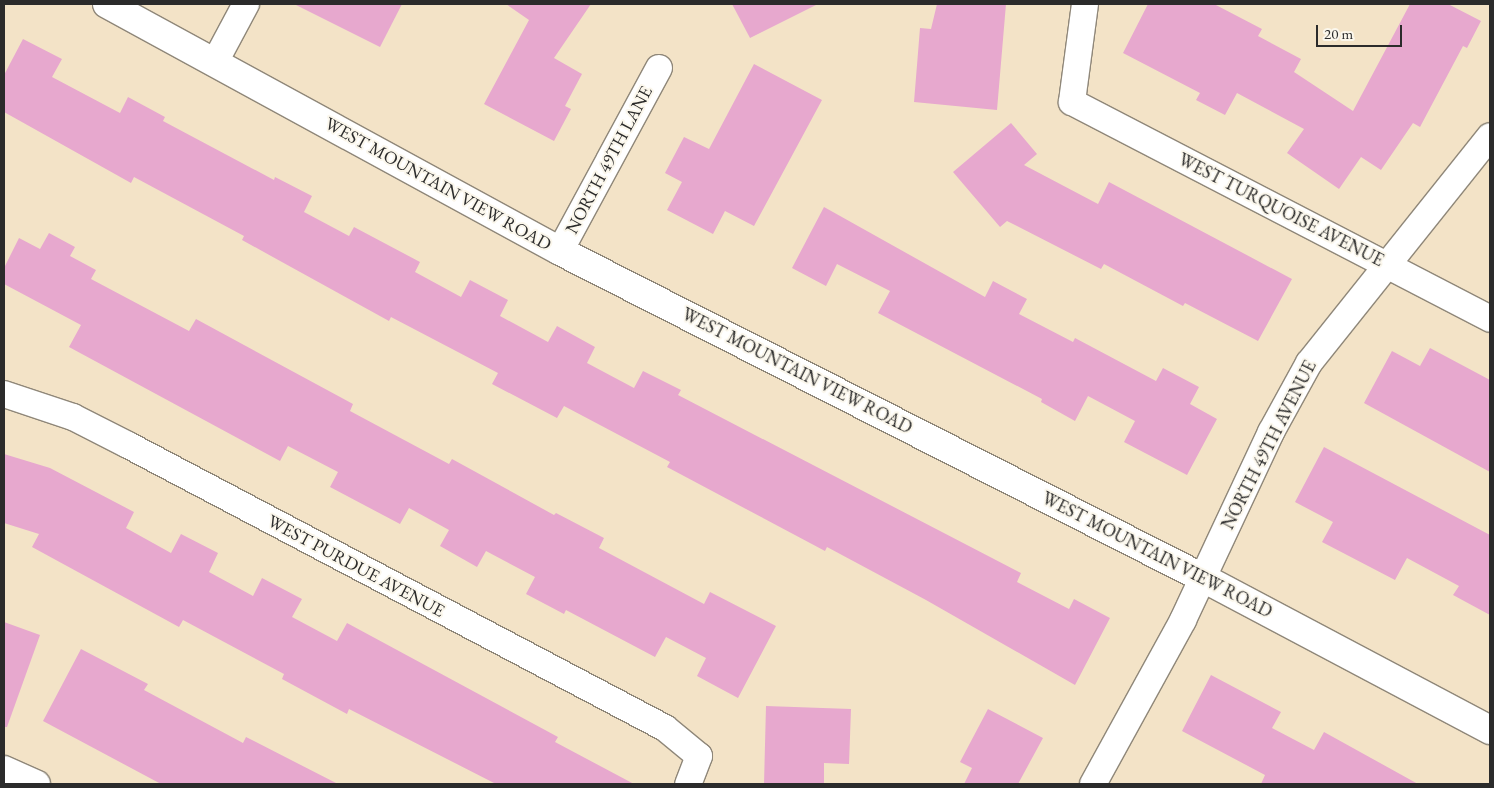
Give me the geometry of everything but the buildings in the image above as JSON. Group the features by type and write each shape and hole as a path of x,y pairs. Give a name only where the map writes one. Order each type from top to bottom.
{"street":[{"name":"WEST MOUNTAIN VIEW ROAD","path":"107,4 560,251 1204,578 1490,730"},
{"path":"215,62 246,4"},
{"name":"WEST TURQUOISE AVENUE","path":"1085,4 1072,102 1490,319"},
{"name":"NORTH 49TH LANE","path":"560,251 659,68"},
{"name":"NORTH 49TH AVENUE","path":"1093,784 1204,578 1271,432 1309,363 1386,265 1469,166 1490,136"},
{"name":"WEST PURDUE AVENUE","path":"4,394 73,418 665,728 699,756 688,784"},
{"path":"4,769 37,784"}]}
